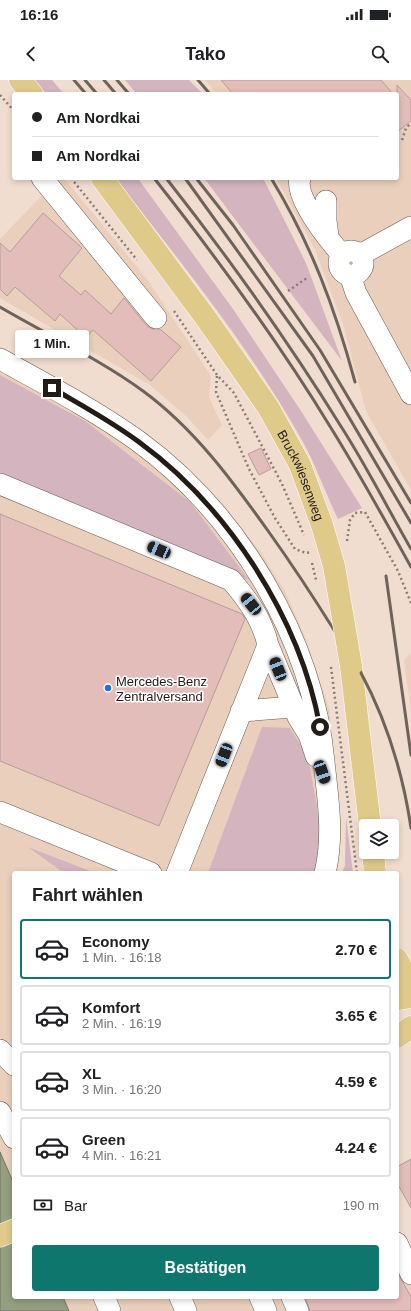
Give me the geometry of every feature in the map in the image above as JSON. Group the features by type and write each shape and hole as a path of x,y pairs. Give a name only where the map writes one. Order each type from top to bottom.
{"main road":[{"path":"20,80 30,92"},
{"name":"Bruckwiesenweg","path":"103,180 208,321 268,406 300,465 313,530 334,566 342,604 369,819"},
{"path":"374,859 375,871"},
{"path":"399,963 411,988"},
{"path":"399,999 411,996"},
{"path":"399,1036 411,1027"},
{"path":"0,1236 12,1231"}],"street":[{"path":"44,180 156,318"},
{"path":"300,180 300,191 328,239 351,255 362,267 358,273 350,275 356,292 411,394"},
{"path":"326,201 328,239"},
{"path":"351,255 411,227"},
{"path":"0,359 83,406 139,442 161,459 195,491 242,546 260,574 292,638 317,711 323,742 330,836 325,871"},
{"path":"0,484 231,580 251,604 264,627 268,645 293,707 309,735 326,784"},
{"path":"178,871 268,645"},
{"path":"242,711 293,707"},
{"path":"0,812 146,871"},
{"path":"0,1050 12,1063"},
{"path":"0,1112 12,1134"},
{"path":"399,1247 411,1274"},
{"path":"105,1299 110,1311"},
{"path":"181,1299 186,1311"},
{"path":"261,1299 266,1311"},
{"path":"293,1299 298,1311"}],"path":[{"path":"0,95 12,109"},
{"path":"402,140 406,128 411,123"},
{"path":"288,291 307,278"},
{"path":"217,375 234,393 282,484 313,530 306,542"},
{"path":"308,549 316,582"},
{"path":"330,663 357,871"}],"shaded area":[{"path":"33,80 52,80 62,92 45,92"},
{"path":"125,80 189,80 201,92 135,92"},
{"path":"205,80 411,80 411,490 366,411 343,324 315,250 277,180 399,180 399,92 215,92"},
{"path":"38,180 66,180 147,279 211,376 209,397 222,425 208,440 186,416 150,385 0,298 0,239 46,191"},
{"path":"117,180 139,180 233,309 301,411 362,508 338,519 303,442 283,408 238,340 165,241"},
{"path":"206,180 264,180 306,263 342,361"},
{"path":"0,346 98,402 147,434 189,470 220,500 262,554 285,591 306,639 330,711 336,852 331,871 12,871 12,1179 0,1152"},
{"path":"0,375 85,421 190,502 249,580 0,474"},
{"path":"411,653 411,713 404,660"},
{"path":"262,727 290,728 308,757 321,829 317,871 209,871"},
{"path":"346,817 353,871 343,871 345,865"},
{"path":"28,847 90,871 61,871"},
{"path":"0,1152 12,1179 12,1299 64,1299 69,1311 0,1311"},
{"path":"399,1235 411,1262 411,1311 69,1311 64,1299 399,1299"}],"building":[{"path":"221,80 381,80 391,92 231,92"},
{"path":"397,85 411,100 411,121 399,130 399,92 397,92"},
{"path":"43,213 82,248 59,276 81,295 85,290 111,314 124,298 147,326 152,329 160,329 181,347 151,381 93,330 86,338 60,314 55,321 15,287 7,296 0,289 0,243 10,252"},
{"path":"261,448 271,469 259,475 248,454"},
{"name":"Mercedes-Benz Zentralversand","path":"0,514 242,614 245,619 159,826 0,761"},
{"path":"411,1159 411,1208 399,1187 399,1166"},
{"path":"399,1276 411,1297 411,1311 310,1311 306,1299 399,1299"}],"railway":[{"path":"74,80 84,92"},
{"path":"85,80 95,92"},
{"path":"104,80 114,92"},
{"path":"117,80 127,92"},
{"path":"198,80 208,92"},
{"path":"156,180 224,269 290,363 352,462 411,567"},
{"path":"168,180 235,269 301,363 369,473 411,549"},
{"path":"186,180 313,356 411,523"},
{"path":"198,180 233,225 320,350 411,503"},
{"path":"272,180 310,252 330,302 355,382"},
{"path":"0,307 91,358 143,391 180,422 228,477 287,558 360,671 378,708 392,747 408,808 411,828"},
{"path":"386,576 411,755"}],"place":[{"name":"Mercedes-Benz Zentralversand","path":"108,688"}],"route":[{"path":"52,388 112,423 161,459 199,495 242,546 260,574 292,638 317,711 320,727"}]}
